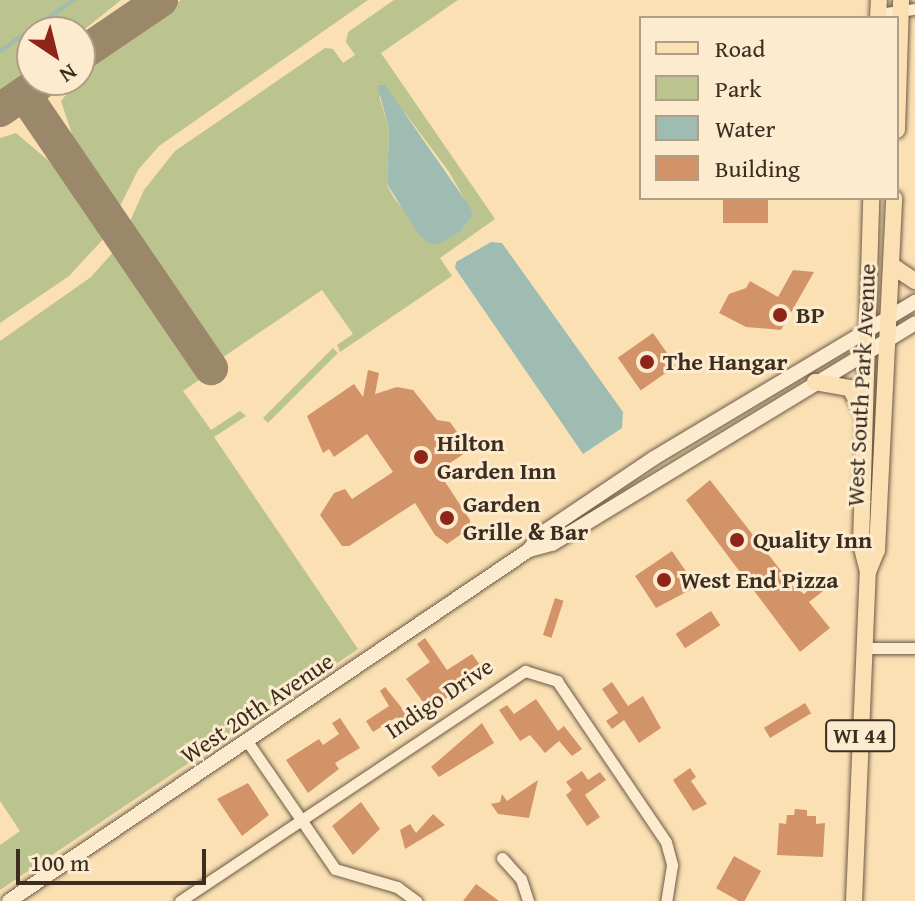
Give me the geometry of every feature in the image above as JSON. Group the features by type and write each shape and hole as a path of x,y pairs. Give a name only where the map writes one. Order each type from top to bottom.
{"main road":[{"path":"899,83 905,7"},
{"name":"West South Park Avenue","path":"854,901 868,572 861,544 871,200"},
{"name":"West South Park Avenue","path":"868,572 877,550 894,200"},
{"path":"891,265 915,281"},
{"name":"West 20th Avenue","path":"9,901 529,550 541,534 642,467 915,302"},
{"name":"West 20th Avenue","path":"529,550 552,544 915,323"},
{"path":"815,382 850,388 864,416"}],"street":[{"path":"878,11 905,7"},
{"path":"863,648 915,648"},
{"name":"Indigo Drive","path":"180,901 513,675 538,671 557,681 666,842 672,865 666,901"},
{"path":"247,741 299,820 342,873 397,887 416,901"},
{"path":"502,858 521,879 528,901"}],"green space":[{"path":"0,0 121,0 96,20 96,16 16,16 16,82 0,93"},
{"path":"181,0 368,0 159,146 138,170 117,212 76,146 61,101 65,96 96,96 96,61"},
{"path":"394,0 458,0 381,53 495,219 440,258 452,276 340,352 337,345 353,334 322,290 216,362 127,228 144,190 175,151 325,48 333,49 343,63 355,55 346,42 348,32","holes":["379,96 405,113 449,172 473,214 460,232 432,245 387,185 389,128"]},
{"path":"16,133 49,161 106,236 69,276 0,323 0,138"},
{"path":"116,249 205,376 183,391 211,430 240,411 246,416 214,437 358,649 0,890 0,845 20,831 0,801 0,341 91,277"},
{"path":"333,348 338,353 268,423 263,418"}],"water":[{"path":"377,85 385,85 470,207 473,215 460,232 441,243 432,245 419,235 387,184 389,128"},
{"path":"491,242 502,243 623,412 622,428 583,454 455,268 456,262"}],"building":[{"path":"723,200 768,200 768,223 723,223"},
{"path":"793,270 814,272 781,330 746,327 719,313 729,294 746,288 750,281 778,297"},
{"name":"The Hangar","path":"653,333 676,366 641,390 618,358"},
{"name":"Hilton Garden Inn","path":"368,370 379,373 375,394 397,387 413,390 437,420 450,422 464,442 459,445 465,453 438,471 470,520 470,528 447,544 435,535 415,503 349,546 342,546 320,515 334,493 345,489 352,499 393,472 367,434 334,457 329,449 323,453 307,416 354,384 363,397"},
{"name":"Quality Inn","path":"710,480 793,586 804,594 821,579 827,588 809,602 830,628 800,652 686,500"},
{"name":"West End Pizza","path":"672,551 694,583 690,590 656,608 635,576"},
{"path":"555,598 564,601 552,638 543,635"},
{"path":"711,611 720,625 685,648 676,634"},
{"path":"425,638 447,670 472,654 480,665 456,682 460,689 429,710 406,679 430,662 417,644"},
{"path":"612,682 628,706 643,696 661,728 639,743 624,720 612,729 606,721 618,713 602,689"},
{"path":"385,687 413,722 404,728 397,717 373,732 366,721 389,706 380,691"},
{"path":"536,699 558,731 564,726 582,749 572,756 559,741 545,753 530,735 520,741 499,710 507,705 514,714"},
{"path":"805,703 811,713 770,738 764,728"},
{"path":"340,718 360,748 335,763 339,769 308,793 286,760 319,739 323,745 339,734 332,723"},
{"path":"482,723 494,743 439,777 431,767"},
{"path":"690,768 696,777 691,781 707,804 693,811 673,780"},
{"path":"582,771 588,780 600,772 606,780 585,795 600,817 587,826 566,795 572,790 566,782"},
{"path":"538,780 529,818 498,814 491,804 500,802 502,794 507,801"},
{"path":"248,783 269,815 242,836 217,799"},
{"path":"361,802 380,829 353,855 332,826"},
{"path":"795,809 807,810 807,816 816,816 816,824 825,823 823,857 777,855 779,823 786,824 787,815 794,815"},
{"path":"433,814 445,825 405,849 400,830 410,824 416,833"},
{"path":"734,856 761,871 745,901 716,888"},
{"path":"476,884 499,901 463,901"}],"waterway":[{"path":"0,51 74,0"}],"taxiway":[{"path":"96,44 161,0"},
{"path":"0,110 21,96"},
{"path":"25,96 211,368"}],"place":[{"name":"BP","path":"780,315"},
{"name":"The Hangar","path":"647,362"},
{"name":"Hilton Garden Inn","path":"421,457"},
{"name":"Garden Grille & Bar","path":"447,518"},
{"name":"Quality Inn","path":"737,540"},
{"name":"West End Pizza","path":"664,580"}]}
